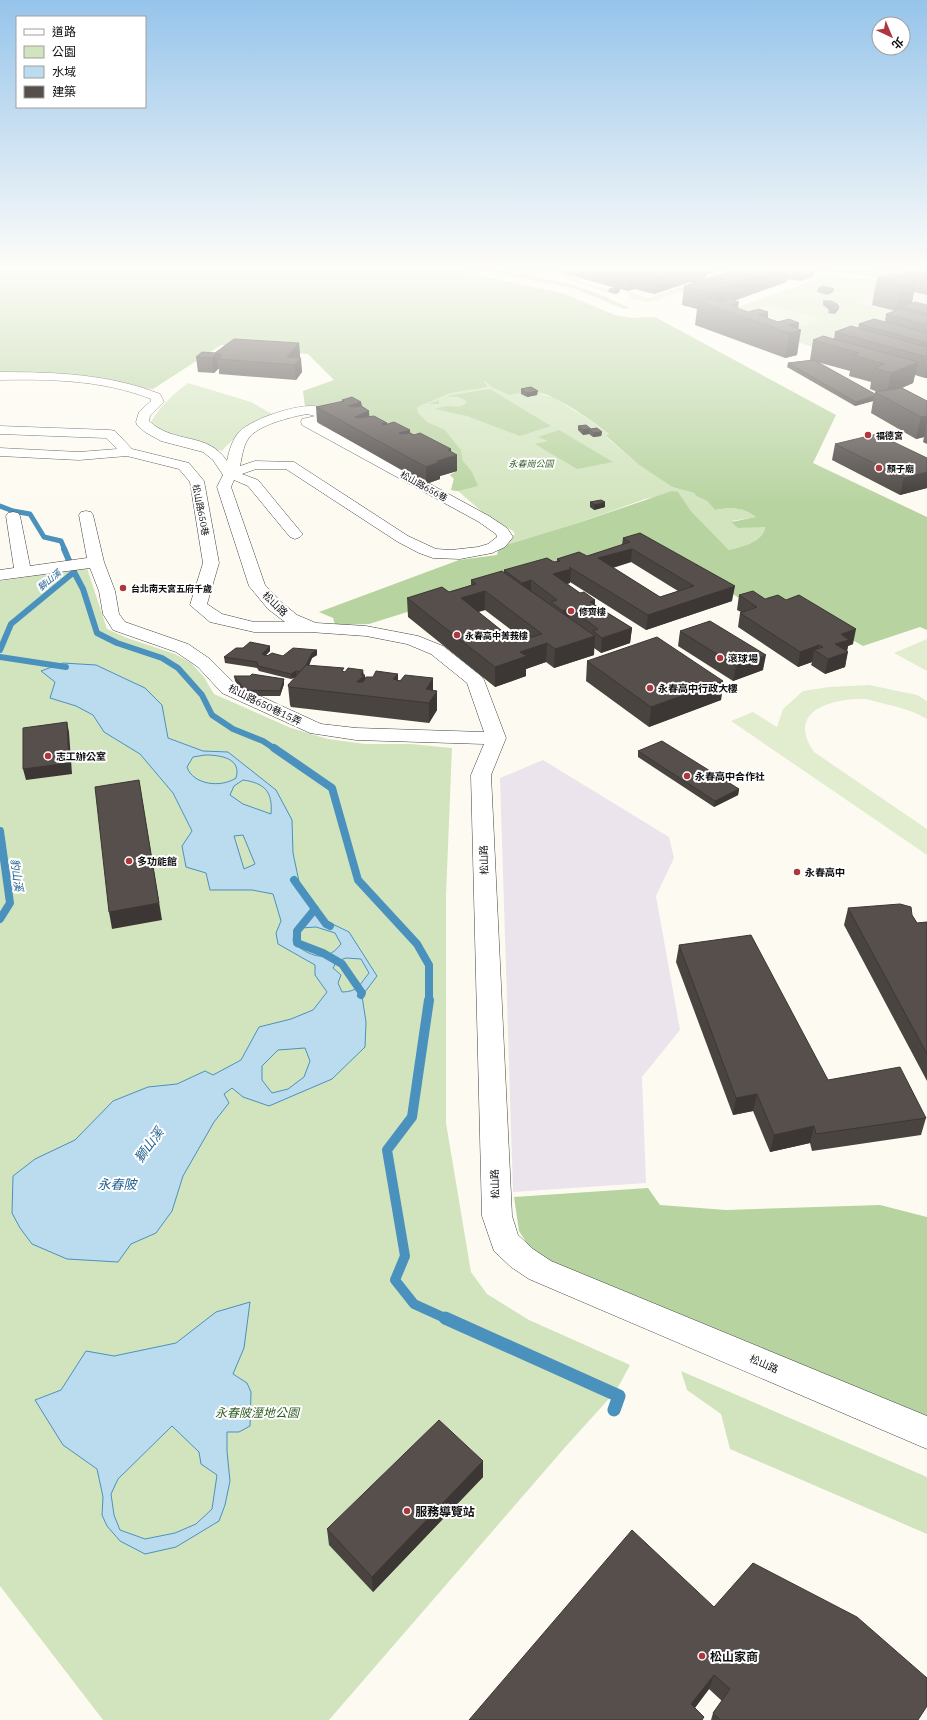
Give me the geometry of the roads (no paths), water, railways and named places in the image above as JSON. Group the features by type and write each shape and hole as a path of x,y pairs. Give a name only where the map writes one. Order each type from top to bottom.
{"street":[{"path":"0,376 30,375 103,382 132,387 156,397 158,402 144,415 142,422 151,431 165,438 208,449 242,478 253,483 295,534"},
{"name":"松山路656巷","path":"307,410 316,411 324,417 307,422 484,519 502,531 505,537 499,544 480,551 462,554 438,554 423,550 404,539 289,465 255,465 232,469 238,447 246,434 285,414 307,410"},
{"path":"0,430 110,434 127,452"},
{"path":"0,452 79,456 127,452"},
{"name":"松山路650巷","path":"127,452 184,466 197,481 211,563 198,605 216,618 254,627 313,628"},
{"name":"松山路","path":"232,469 224,487 257,586 274,605 291,619 313,628 366,631 412,640 437,650 475,680 484,702 496,738 481,776 497,1216 505,1242 522,1258 540,1270 927,1433"},
{"name":"松山路650巷15弄","path":"86,515 96,562 98,593 119,626 138,634 182,648 204,663 228,690 317,730 356,734 496,738"},
{"path":"13,516 23,571"},
{"path":"0,575 96,562"}],"water":[{"name":"永春陂","path":"63,663 96,665 145,688 162,705 168,738 203,751 228,752 276,790 292,820 293,853 301,891 318,917 349,932 377,976 362,996 366,1022 365,1047 332,1079 269,1106 243,1097 232,1088 224,1094 229,1103 214,1122 183,1176 172,1211 156,1233 131,1244 118,1262 67,1259 32,1244 20,1228 12,1213 13,1176 35,1159 75,1140 113,1101 148,1087 177,1084 205,1071 213,1075 241,1060 259,1027 291,1019 313,1010 327,992 315,975 315,965 278,944 276,933 281,921 273,894 252,890 210,890 206,873 186,867 182,846 192,831 173,793 140,754 104,732 93,715 76,706 50,698 55,682 41,671","holes":["211,755 228,759 236,766 236,778 230,781 215,784 201,781 195,778 187,767 193,757","243,780 257,783 269,794 271,814 243,804 230,795 234,786","243,835 255,864 244,869 234,836","316,927 335,933 341,944 330,954 325,956 316,956 303,950 293,941 294,930","346,958 361,959 369,973 358,987 352,991 342,992 338,983 341,975 333,968 337,961","305,1048 310,1061 304,1077 288,1089 272,1093 262,1080 262,1066 278,1050"]},
{"path":"250,1302 244,1348 233,1374 247,1383 251,1392 250,1426 239,1432 227,1432 230,1481 225,1505 219,1521 176,1547 145,1554 120,1541 107,1526 102,1515 103,1497 97,1469 63,1445 35,1400 61,1390 86,1351 114,1356 176,1343 216,1312","holes":["172,1426 199,1452 201,1464 217,1475 212,1509 196,1524 175,1533 145,1539 120,1530 114,1515 111,1494 118,1479"]}],"waterway":[{"name":"獅山溪","path":"0,506 13,511 30,514 44,537 61,541 65,550"},
{"name":"獅山溪","path":"64,549 74,572"},
{"name":"獅山溪","path":"0,650 11,624 74,572"},
{"path":"74,572 83,589 97,633 117,643 162,658 178,668 202,695 212,715 233,729 263,741 275,749"},
{"name":"獅山溪","path":"0,657 66,667"},
{"path":"274,748 332,788 358,880 417,944 429,965 429,1000"},
{"name":"豹山溪","path":"0,831 10,903 0,919"},
{"name":"獅山溪","path":"294,880 315,909"},
{"name":"獅山溪","path":"315,909 326,924 330,926"},
{"name":"獅山溪","path":"315,909 297,931 297,943 323,953 342,964 362,993 361,995"},
{"path":"429,1000 412,1117 387,1150 405,1256 395,1280 414,1304 447,1319"},
{"path":"445,1318 619,1396 614,1410"}],"place":[{"name":"福德宮","path":"868,435"},
{"name":"顏子廟","path":"879,468"},
{"name":"台北南天宮五府千歲","path":"123,588"},
{"name":"修齊樓","path":"571,611"},
{"name":"永春高中菁莪樓","path":"457,635"},
{"name":"滾球場","path":"720,658"},
{"name":"永春高中行政大樓","path":"650,688"},
{"name":"志工辦公室","path":"48,756"},
{"name":"永春高中合作社","path":"687,776"},
{"name":"多功能館","path":"129,861"},
{"name":"永春高中","path":"797,872"},
{"name":"服務導覽站","path":"407,1511"},
{"name":"松山家商","path":"702,1656"}],"park label":[{"name":"永春崗公園","path":"531,463"},
{"name":"永春陂溼地公園","path":"257,1412"}]}
